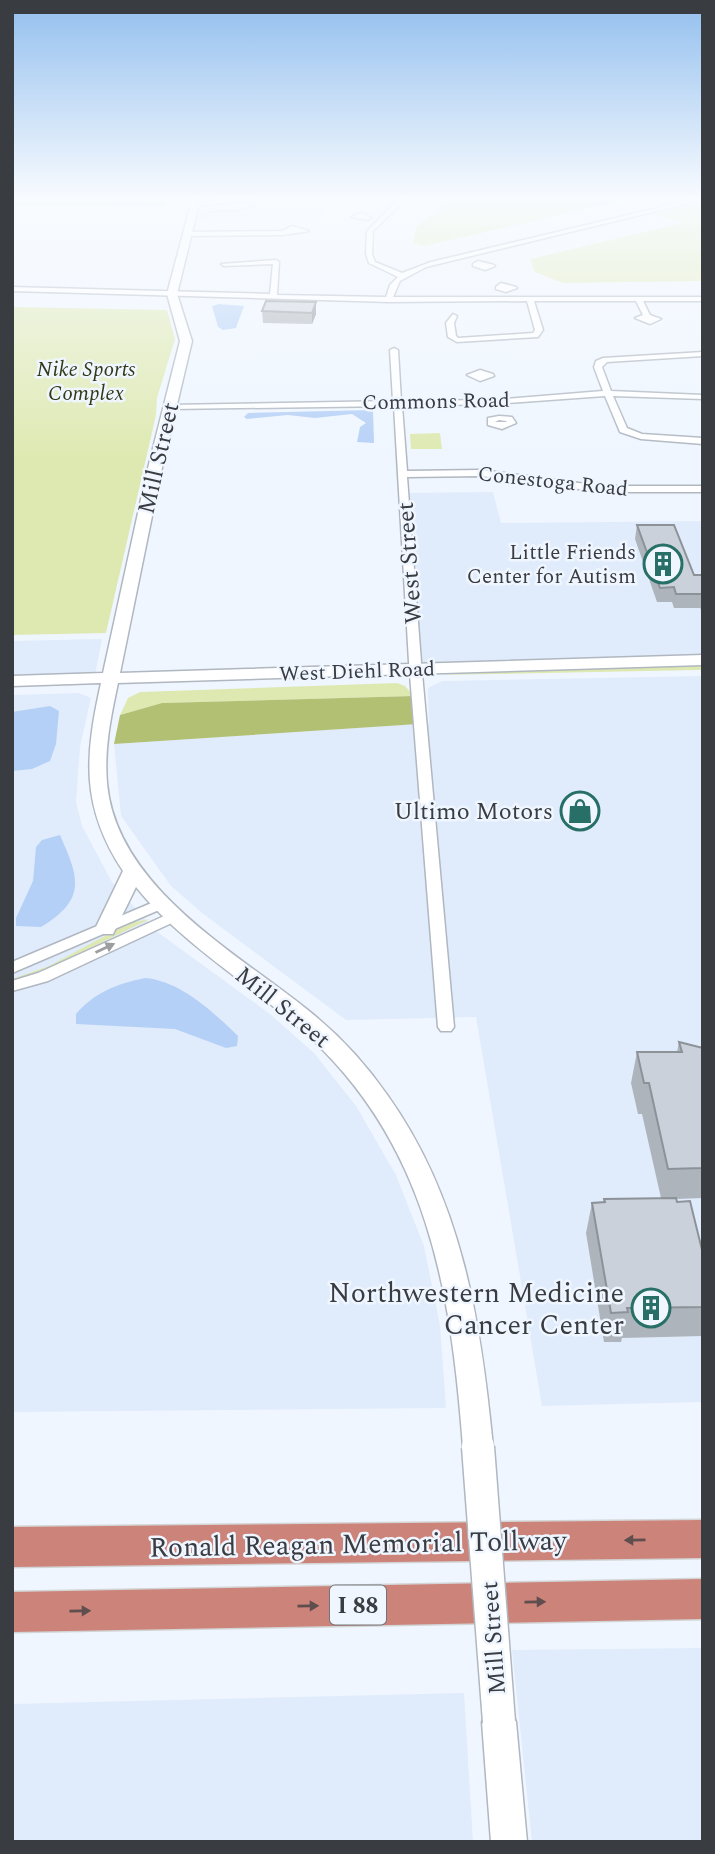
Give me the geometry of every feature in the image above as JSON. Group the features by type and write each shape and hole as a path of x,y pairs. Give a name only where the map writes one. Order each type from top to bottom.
{"highway":[{"name":"Ronald Reagan Memorial Tollway","path":"12,1547 703,1539"},
{"name":"I 88","path":"12,1612 703,1599"}],"main road":[{"path":"172,294 174,287"},
{"name":"Mill Street","path":"172,294 186,341 98,735 96,776 107,821 133,871 167,911 300,1016 371,1090 425,1180 451,1252 471,1358 509,1842"},
{"name":"West Diehl Road","path":"12,681 110,683 417,674 703,660"},
{"name":"West Diehl Road","path":"417,674 703,673"},
{"name":"West Diehl Road","path":"12,691 110,683"},
{"path":"106,929 122,904 125,886 133,871"}],"street":[{"path":"274,297 275,287"},
{"path":"389,299 393,287"},
{"path":"12,289 389,299 703,299"},
{"path":"506,290 509,299"},
{"path":"453,316 450,323 452,337 457,340 535,335 539,330 530,299"},
{"path":"639,299 647,316"},
{"name":"West Street","path":"394,349 446,1027"},
{"path":"703,354 603,361 598,367 621,427 626,432 703,441"},
{"path":"483,379 499,418"},
{"name":"Commons Road","path":"170,407 493,402 608,393 703,397"},
{"name":"Conestoga Road","path":"402,474 481,473 601,489 703,489"},
{"path":"12,968 106,929 167,911"},
{"path":"12,986 43,977 167,911"}],"shaded area":[{"path":"493,492 501,523 703,521 703,657 415,665 403,493"},
{"path":"102,639 95,675 12,677 12,641"},
{"path":"703,676 703,1402 542,1406 476,1017 346,1020 202,913 171,886 121,816 114,744 429,723 428,688 442,681"},
{"path":"79,693 91,698 80,747 76,802 82,826 112,882 156,931 270,1014 314,1053 356,1106 396,1175 424,1246 440,1325 446,1408 12,1412 12,695"},
{"path":"703,1648 703,1842 532,1842 512,1650"},
{"path":"464,1693 473,1842 12,1842 12,1704"}],"green space":[{"name":"Nike Sports Complex","path":"12,307 167,310 175,339 157,398 156,415 106,633 12,635"},
{"path":"440,433 442,449 411,449 410,434"},
{"path":"703,663 703,670 440,675"},
{"path":"397,683 405,686 414,696 162,703 120,715 128,698 140,692"},
{"path":"414,696 418,724 114,744 120,715 162,703"},
{"path":"150,919 53,966 12,982 12,979 49,966 129,923"}],"water":[{"path":"212,306 244,306 236,328 223,330 218,327"},
{"path":"373,410 374,443 357,442 360,427 366,423 352,414 315,418 288,415 247,419 244,417 248,413"},
{"path":"50,706 59,711 56,744 50,761 32,769 12,771 12,712"},
{"path":"60,835 72,864 75,887 72,897 56,917 41,927 16,926 16,918 33,881 36,847 42,840"},
{"path":"145,978 171,985 196,999 238,1036 237,1046 226,1048 175,1029 76,1024 76,1014 99,995 116,986"}],"building":[{"path":"266,301 316,302 312,313 262,311"},
{"name":"Little Friends Center for Autism","path":"637,525 674,525 694,575 703,575 703,594 676,594 674,587 660,588"},
{"path":"679,1042 703,1048 703,1168 668,1169 649,1083 644,1083 637,1052 682,1052"},
{"name":"Northwestern Medicine Cancer Center","path":"676,1198 677,1202 690,1201 703,1254 703,1307 627,1308 628,1312 611,1313 592,1203 605,1202 604,1199"}],"place":[{"name":"Little Friends Center for Autism","path":"663,564"},
{"name":"Ultimo Motors","path":"580,811"},
{"name":"Northwestern Medicine Cancer Center","path":"651,1308"}]}
